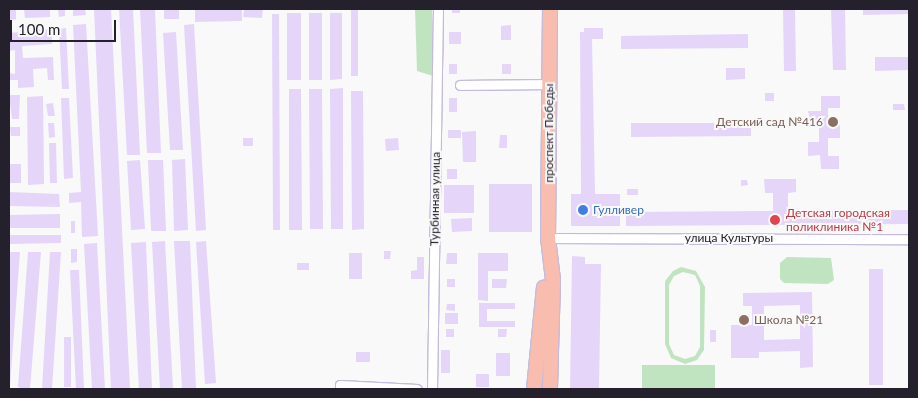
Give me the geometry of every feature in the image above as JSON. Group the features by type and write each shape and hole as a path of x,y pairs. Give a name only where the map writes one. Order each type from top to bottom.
{"main road":[{"name":"проспект Победы","path":"550,9 548,238 553,280 550,389"},
{"name":"проспект Победы","path":"534,389 549,256"}],"street":[{"name":"Турбинная улица","path":"432,389 438,9"},
{"path":"460,85 549,84"},
{"name":"улица Культуры","path":"548,238 909,239"},
{"path":"340,387 417,389"}],"green space":[{"path":"415,9 432,9 433,76 417,71"},
{"path":"787,257 831,258 834,280 828,284 784,283 780,279 780,263"},
{"path":"681,267 696,271 705,287 704,350 697,360 685,364 671,358 665,344 665,281 673,271","holes":["683,272 695,275 700,286 700,347 695,356 685,359 674,355 669,344 669,285 674,276"]},
{"path":"642,365 715,365 715,389 642,389"}],"building":[{"path":"9,9 16,9 16,19 9,20"},
{"path":"24,9 50,9 50,17 25,18"},
{"path":"58,9 65,9 65,16 59,17"},
{"path":"73,9 85,9 86,15 73,16"},
{"path":"94,9 111,9 130,389 111,389"},
{"path":"119,9 133,9 140,155 127,155"},
{"path":"140,9 155,9 161,153 147,153"},
{"path":"164,9 179,9 179,19 164,19"},
{"path":"195,9 242,9 242,21 195,22"},
{"path":"244,9 263,9 262,18 243,17"},
{"path":"351,9 358,9 358,76 351,76"},
{"path":"452,9 460,9 460,13 452,13"},
{"path":"783,9 795,9 796,71 784,71"},
{"path":"831,9 845,9 846,70 833,70"},
{"path":"863,9 909,9 909,14 863,15"},
{"path":"287,13 301,13 301,80 287,80"},
{"path":"309,13 322,13 322,80 309,80"},
{"path":"330,13 342,13 342,79 330,80"},
{"path":"272,14 279,14 280,230 273,230"},
{"path":"86,24 98,236 82,237 81,202 69,203 69,193 81,192 73,25"},
{"path":"194,24 206,230 196,231 184,25"},
{"path":"511,25 511,40 501,40 501,26"},
{"path":"66,28 69,89 62,89 59,29"},
{"path":"584,28 603,28 603,39 592,39 595,194 620,194 620,226 571,226 571,194 581,194 580,32 584,32"},
{"path":"52,29 52,44 22,46 23,58 53,57 54,80 48,80 47,68 33,69 34,87 18,88 18,80 9,80 9,73 15,74 15,50 9,51 9,33"},
{"path":"176,32 183,150 170,150 163,33"},
{"path":"449,32 461,32 461,44 449,44"},
{"path":"748,34 748,48 621,49 621,36"},
{"path":"875,57 909,57 909,70 875,71"},
{"path":"449,64 457,64 457,74 449,74"},
{"path":"502,64 511,64 511,74 502,74"},
{"path":"726,68 745,68 745,79 726,80"},
{"path":"343,88 343,229 331,229 330,89"},
{"path":"289,89 301,89 302,230 289,230"},
{"path":"309,89 322,89 323,229 310,229"},
{"path":"351,91 363,91 364,229 352,230"},
{"path":"765,93 774,93 774,101 765,101"},
{"path":"9,95 20,95 19,119 12,119"},
{"path":"43,96 44,184 28,185 27,97"},
{"path":"821,96 840,96 840,108 828,108 828,125 840,125 840,138 828,138 828,156 839,156 839,169 821,169 820,155 808,156 808,142 819,142 819,125 808,125 808,111 821,111"},
{"path":"61,98 69,98 73,178 64,179"},
{"path":"449,98 457,98 457,112 449,112"},
{"path":"53,103 55,116 48,116 46,104"},
{"path":"893,104 904,104 905,110 893,110"},
{"path":"48,123 54,123 55,137 49,138"},
{"path":"631,123 751,123 751,136 631,137"},
{"path":"10,127 20,127 20,136 11,136"},
{"path":"448,130 461,130 461,138 448,138"},
{"path":"476,131 476,162 463,162 462,132"},
{"path":"500,135 507,135 507,148 499,148"},
{"path":"243,138 253,138 253,146 243,146"},
{"path":"398,138 399,150 386,151 385,139"},
{"path":"49,143 56,143 57,183 50,183"},
{"path":"185,159 188,230 174,231 172,160"},
{"path":"140,160 145,229 131,230 127,161"},
{"path":"148,160 163,160 166,231 151,231"},
{"path":"9,164 21,164 21,183 9,183"},
{"path":"447,169 457,169 457,179 447,179"},
{"path":"764,179 796,179 796,192 788,193 788,211 909,210 909,224 626,226 626,212 773,211 773,193 765,193"},
{"path":"741,180 747,180 748,185 741,186"},
{"path":"489,184 532,184 532,232 489,232"},
{"path":"444,185 474,185 474,213 444,213"},
{"path":"627,189 638,189 638,195 627,195"},
{"path":"9,192 59,194 60,207 9,206"},
{"path":"60,214 60,228 9,228 9,215"},
{"path":"472,218 472,231 452,232 451,219"},
{"path":"71,221 75,221 75,233 71,233"},
{"path":"9,235 61,235 61,243 9,244"},
{"path":"165,241 173,389 160,389 152,242"},
{"path":"174,241 190,241 196,389 182,389"},
{"path":"206,241 216,383 205,384 196,242"},
{"path":"146,242 152,389 139,389 131,243"},
{"path":"97,243 105,389 92,389 84,244"},
{"path":"71,249 77,249 77,262 71,263"},
{"path":"384,251 391,251 390,259 384,259"},
{"path":"9,252 20,252 10,386 9,386"},
{"path":"28,252 41,252 30,389 24,389 18,387"},
{"path":"50,252 61,252 52,389 42,389"},
{"path":"349,253 362,253 362,279 349,279"},
{"path":"447,253 457,253 457,264 446,264"},
{"path":"478,253 508,253 508,271 488,271 488,301 478,300"},
{"path":"572,256 585,257 585,264 601,264 599,389 570,389"},
{"path":"417,257 424,257 424,279 411,279 411,271 417,270"},
{"path":"297,263 309,263 309,270 297,270"},
{"path":"869,269 883,269 883,385 869,385"},
{"path":"70,270 79,270 84,389 76,389"},
{"path":"447,279 455,279 455,287 447,287"},
{"path":"492,279 507,279 506,288 492,288"},
{"path":"812,292 813,367 800,368 800,351 759,352 759,358 731,358 731,325 752,325 752,306 743,306 743,293","holes":["800,305 800,339 764,340 764,306"]},
{"path":"479,303 515,303 515,309 487,309 487,321 515,321 515,327 479,327"},
{"path":"447,304 455,304 455,311 446,310"},
{"path":"445,313 458,313 458,324 445,324"},
{"path":"446,329 454,329 454,337 446,337"},
{"path":"498,329 507,329 506,337 498,337"},
{"path":"710,330 716,330 716,342 710,342"},
{"path":"64,337 71,337 71,387 64,387"},
{"path":"441,350 450,350 450,373 441,373"},
{"path":"356,352 370,352 370,362 356,362"},
{"path":"496,353 510,353 510,376 496,376"},
{"path":"476,374 489,374 489,387 476,387"}],"place":[{"name":"Детский сад №416","path":"833,122"},
{"name":"Гулливер","path":"583,210"},
{"name":"Детская городская поликлиника №1","path":"775,220"},
{"name":"Школа №21","path":"744,320"}]}
